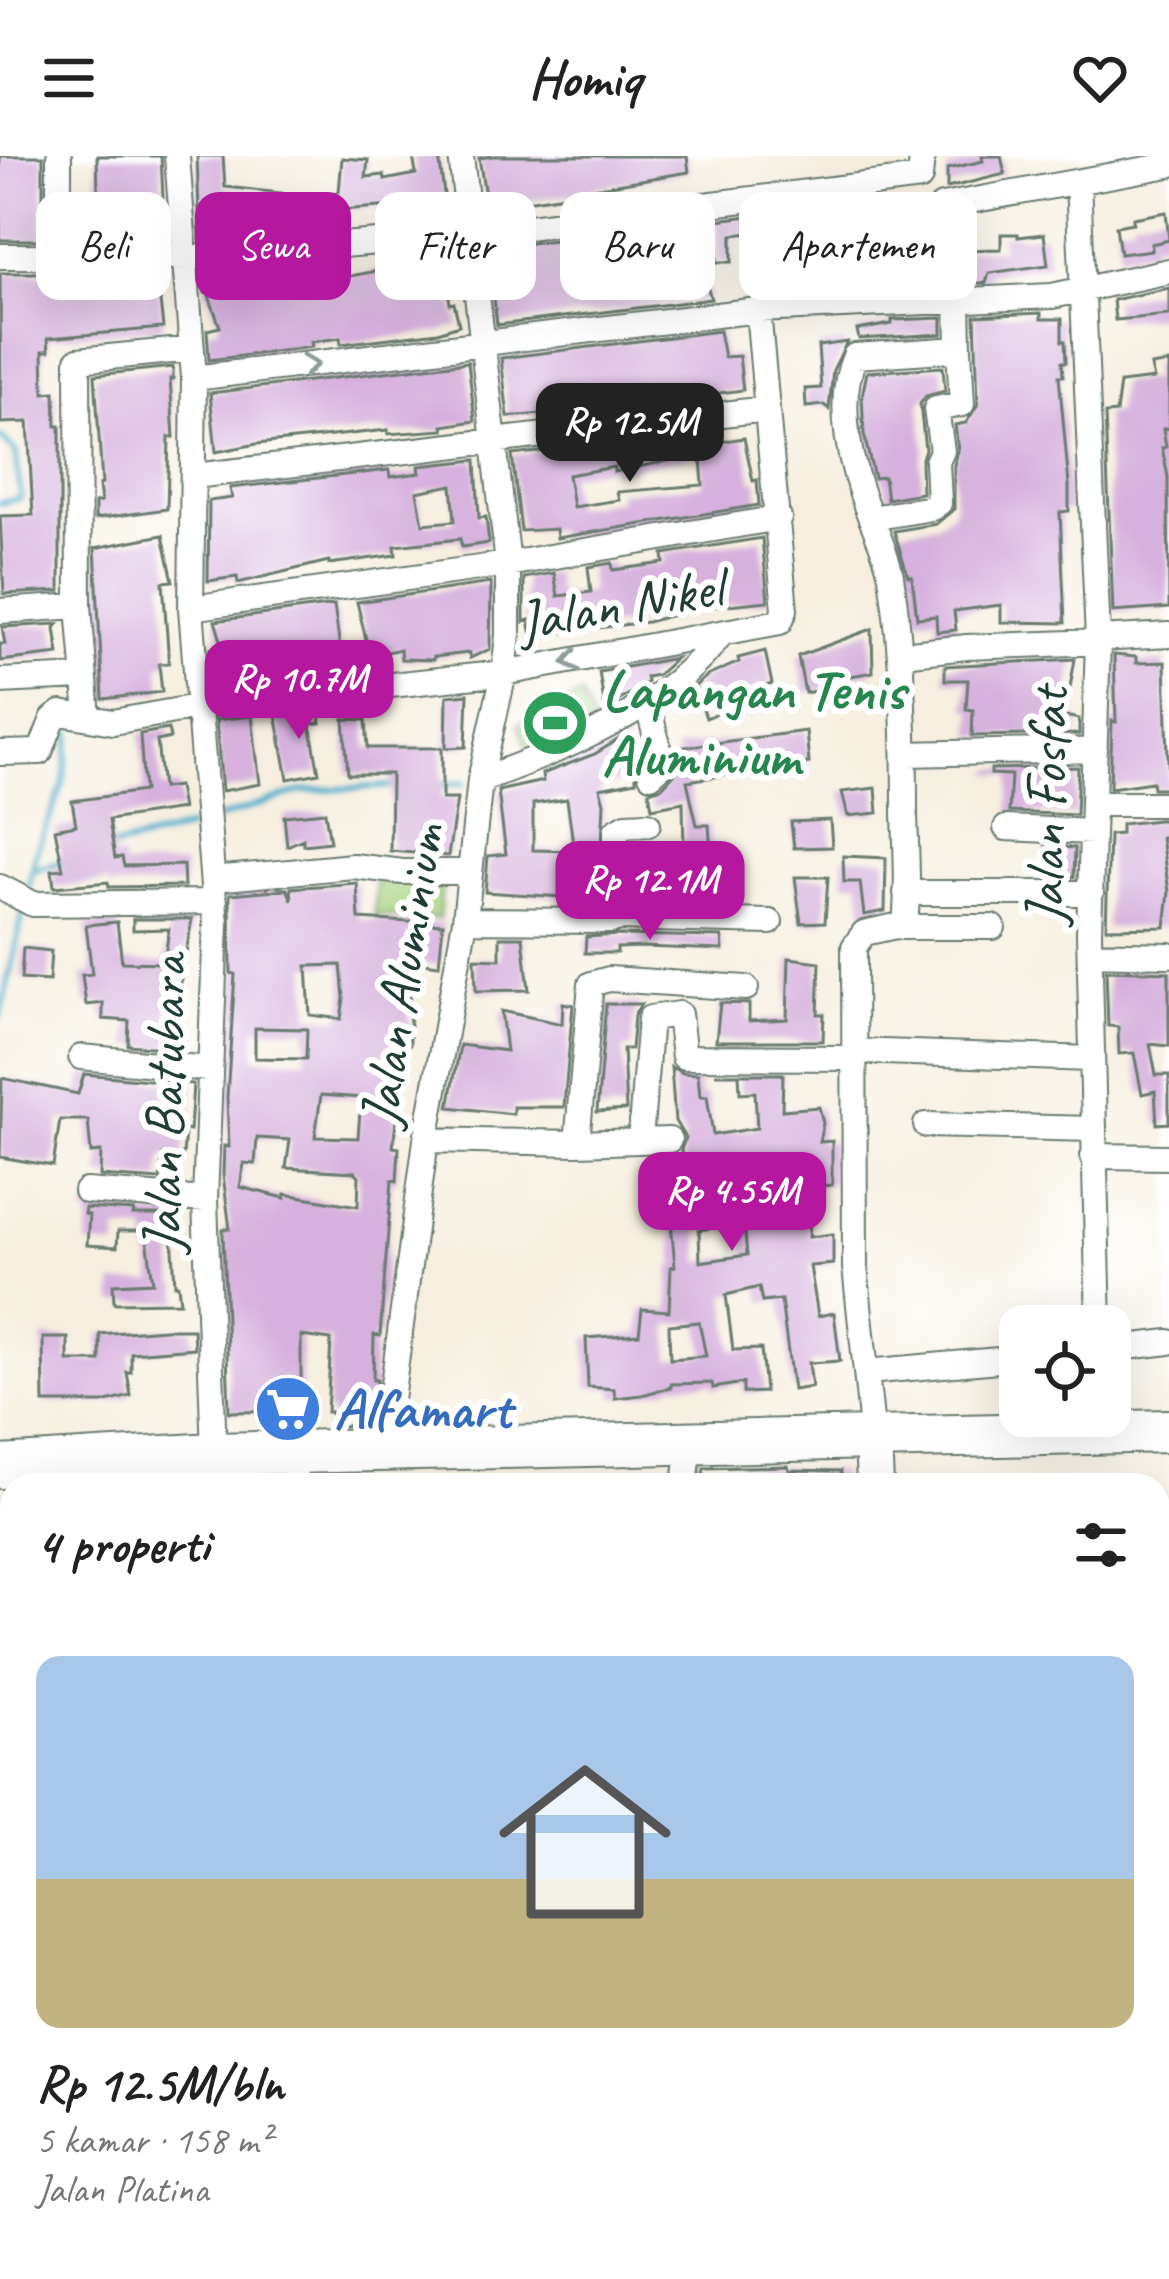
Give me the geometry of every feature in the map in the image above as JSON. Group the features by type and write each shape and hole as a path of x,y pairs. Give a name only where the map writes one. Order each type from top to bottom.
{"highway":[{"path":"1131,1427 1169,1431"},
{"path":"0,1467 98,1473 164,1471 214,1454 295,1469 384,1451 688,1464 873,1439 999,1431"}],"main road":[{"path":"873,1439 874,1473"}],"street":[{"path":"59,156 59,192"},
{"path":"177,156 194,378 191,608 214,891 353,866 469,872"},
{"name":"Jalan Aluminium","path":"461,156 466,192"},
{"path":"977,200 1169,165"},
{"path":"536,224 921,167"},
{"name":"Jalan Fosfat","path":"1078,182 1098,641 1090,953 1098,1305"},
{"path":"171,258 375,241"},
{"path":"0,256 36,257"},
{"path":"977,298 1052,296 1169,271"},
{"name":"Jalan Aluminium","path":"384,1451 425,1140 465,920 480,781 504,673 508,564 479,300"},
{"path":"194,378 758,310 940,300"},
{"path":"871,518 932,508 939,502 937,462 943,451 935,409 962,404 958,300"},
{"name":"Jalan Nikel","path":"88,717 113,722 197,706 504,673 780,622 785,610 779,518 758,310"},
{"path":"902,927 906,893 901,654 890,569 858,484 845,407 853,359 859,354 959,349"},
{"path":"0,753 40,752 53,719 61,713 88,717 82,677 77,362 82,357 192,350"},
{"path":"194,476 766,409"},
{"path":"191,608 508,564 779,518"},
{"path":"0,611 80,606"},
{"path":"480,781 524,764 664,693 703,659 721,634"},
{"path":"901,654 1169,635"},
{"path":"0,681 82,677"},
{"path":"647,703 663,764 651,776"},
{"path":"905,754 1095,750"},
{"path":"1093,804 1169,804"},
{"path":"616,918 616,831 626,825 648,824"},
{"path":"1006,828 1092,832"},
{"name":"Jalan Batubara","path":"17,896 214,891 205,1200 214,1454"},
{"path":"906,893 1091,893"},
{"path":"465,920 770,922"},
{"path":"873,1439 855,1267 854,946 864,933 902,927 993,927"},
{"path":"1090,953 1169,955"},
{"path":"577,1143 591,984 609,979 746,988"},
{"path":"640,1140 650,1018 679,1014 684,1058 852,1054 1092,1059"},
{"path":"82,1057 209,1069"},
{"path":"926,1125 1093,1129"},
{"path":"425,1140 577,1143 669,1139"},
{"path":"1093,1156 1169,1157"},
{"path":"86,1190 205,1200"},
{"path":"1131,1347 1169,1342"},
{"path":"867,1372 999,1360"}],"green space":[{"name":"Lapangan Tenis Aluminium","path":"581,695 593,723 529,751 518,724"},
{"path":"376,872 442,880 439,919 375,915"}],"building":[{"path":"0,156 43,156 43,192 36,192 36,240 0,240"},
{"path":"97,156 161,156 163,192 98,192"},
{"path":"197,156 223,156 225,187 272,192 198,192"},
{"path":"413,156 439,156 444,192 375,192 375,207 351,209 351,192 339,192 342,158 368,160 366,177 384,175 385,180 416,174"},
{"path":"687,156 689,172 536,199 536,192 485,192 479,158"},
{"path":"982,156 1001,156 1005,174 947,188 947,169 983,161"},
{"path":"1166,212 1169,240 1151,244 1152,250 1120,254 1116,226"},
{"path":"739,217 739,234 732,235 732,262 717,262 717,220"},
{"path":"1001,234 1044,234 1048,265 989,273 986,283 977,283 977,250 1001,249"},
{"path":"560,239 560,300 703,300 497,325 494,300 536,300 536,242"},
{"path":"375,271 375,300 449,300 459,325 438,332 341,344 340,338 311,342 312,347 209,360 207,330 220,327 210,300 351,300 351,276"},
{"path":"0,273 36,273 36,300 160,300 163,328 48,338 49,351 43,351 44,393 55,392 56,426 60,426 60,591 4,594 0,516 33,515 28,422 1,423"},
{"path":"1169,288 1169,315 1115,320 1113,300"},
{"path":"1041,313 1041,319 1062,319 1065,341 1066,362 1059,376 1069,485 1069,511 1060,512 1065,623 1001,622 1001,605 954,611 956,630 937,632 936,616 917,618 912,576 908,576 894,531 936,524 954,509 955,425 966,423 978,404 975,316"},
{"path":"942,318 942,334 859,339 857,330 892,324 892,320"},
{"path":"719,331 724,357 739,356 743,390 689,397 690,401 508,417 501,358"},
{"path":"847,342 833,370 829,409 806,407 805,389 821,388 818,346"},
{"path":"468,362 475,421 443,426 444,430 388,434 388,430 216,452 210,393"},
{"path":"1169,363 1169,428 1163,429 1166,447 1162,448 1168,477 1169,608 1113,612 1105,414 1116,413 1120,383 1154,379 1151,366"},
{"path":"173,367 174,437 169,437 167,509 95,519 102,484 95,375"},
{"path":"943,367 945,391 926,396 920,404 925,449 922,493 887,499 884,477 874,478 864,434 862,396 867,372"},
{"path":"693,434 696,455 614,472 614,467 568,475 573,507 619,500 617,492 703,485 700,445 744,438 759,505 557,538 556,529 521,531 512,455"},
{"path":"476,460 479,518 486,517 489,543 462,547 460,539 395,546 396,555 329,561 238,583 237,577 208,581 209,501 232,498 230,488 389,470 390,477 420,473 419,466","holes":["452,485 455,521 423,524 417,492"]},
{"path":"163,535 173,581 163,582 169,663 159,664 162,692 103,699 95,548"},
{"path":"762,538 768,601 700,608 533,641 529,620 524,622 524,578 554,573 558,596 591,592 588,567 612,563 613,570 664,563 663,554"},
{"path":"491,583 490,649 470,658 469,653 433,660 401,659 400,649 370,656 357,602"},
{"path":"334,605 342,662 315,666 314,677 288,679 287,672 217,686 211,649 223,647 215,621"},
{"path":"58,624 59,654 0,661 0,644 5,644 2,627"},
{"path":"872,629 873,672 823,681 825,689 805,693 798,656"},
{"path":"765,651 772,684 725,701 728,709 706,718 695,686 739,662 738,658"},
{"path":"1114,655 1136,657 1136,663 1165,662 1169,788 1153,788 1152,782 1110,788 1112,721 1116,722"},
{"path":"676,658 657,675 646,677 647,682 605,709 599,672"},
{"path":"1075,659 1065,716 1079,719 1079,734 972,736 973,710 966,709 968,680 945,680 945,666"},
{"path":"468,694 466,747 446,748 447,696"},
{"path":"319,709 321,723 310,724 319,773 288,779 276,714"},
{"path":"252,716 260,784 222,791 216,720"},
{"path":"344,719 366,720 368,748 442,748 442,799 457,799 448,856 390,851 391,774 348,774"},
{"path":"168,729 170,738 157,741 162,788 178,786 182,809 109,820 115,858 122,857 124,866 183,865 184,886 109,887 108,882 54,887 52,870 63,869 55,829 76,825 72,801 144,791 140,734"},
{"path":"806,731 809,763 687,781 697,825 709,825 711,852 684,850 683,802 652,808 649,791 662,787 678,770 676,748"},
{"path":"624,736 624,755 645,759 636,769 636,781 600,788 604,803 599,904 579,902 579,898 485,892 488,856 506,854 498,791 543,781 542,774 595,754","holes":["567,799 574,851 533,850 533,804"]},
{"path":"1078,767 1076,815 1009,812 1011,775 991,774 991,769"},
{"path":"876,788 878,813 848,816 842,792"},
{"path":"325,812 330,842 303,845 303,839 287,846 284,816"},
{"path":"830,820 832,847 794,848 791,822"},
{"path":"1169,820 1169,837 1161,837 1169,892 1165,927 1106,928 1109,835 1121,834 1121,824"},
{"path":"1046,846 1075,848 1074,877 1045,876"},
{"path":"843,856 886,858 885,911 864,915 860,882 844,882"},
{"path":"687,875 715,876 717,904 688,903"},
{"path":"795,877 828,877 825,922 801,923"},
{"path":"357,883 359,919 443,924 439,965 409,961 410,1044 397,1043 393,1147 399,1148 397,1181 392,1180 380,1336 374,1335 373,1380 377,1380 371,1425 333,1426 331,1412 327,1412 331,1340 301,1336 301,1411 229,1412 223,1229 230,1229 223,1175 224,1146 229,1147 227,1097 235,974 231,973 230,894 287,889 292,900 291,888","holes":["341,965 341,1019 310,1015 307,966","255,1028 307,1029 306,1059 255,1058","321,1095 361,1098 358,1138 315,1137","257,1138 290,1140 286,1168 355,1172 359,1176 358,1206 285,1194 285,1198 240,1187 244,1163 255,1164"]},
{"path":"133,919 192,919 179,992 169,992 167,1031 184,1032 184,1050 128,1045 129,1021 103,1019 103,1003 86,1005 82,975 92,974 86,925 117,922 122,962 164,963 169,929 133,930"},
{"path":"500,937 523,937 529,990 476,991 475,958 500,959"},
{"path":"586,937 722,937 723,950 643,947 585,953"},
{"path":"23,948 51,951 49,981 21,979"},
{"path":"789,958 820,962 818,1014 824,1014 823,1041 716,1041 720,1003 749,1004 749,1021 787,1019"},
{"path":"1106,970 1169,972 1169,1046 1150,1044 1156,1075 1169,1075 1169,1123 1157,1124 1155,1091 1142,1094 1134,1053 1119,1054 1118,1027 1108,1026"},
{"path":"563,1003 573,1005 564,1107 513,1107 513,1114 449,1107 460,1045 506,1051 501,1011 562,1024"},
{"path":"606,1004 641,1004 634,1016 631,1049 623,1049 626,1110 597,1112"},
{"path":"671,1067 698,1074 713,1135 757,1128 755,1092 740,1093 739,1074 783,1074 782,1110 819,1107 823,1123 819,1142 832,1141 832,1185 799,1188 801,1221 810,1220 809,1237 833,1234 833,1264 810,1266 818,1316 834,1313 840,1361 809,1363 812,1387 793,1390 781,1300 762,1302 759,1287 726,1295 733,1350 761,1349 765,1392 743,1393 743,1383 713,1388 712,1383 671,1384 642,1395 615,1398 614,1389 588,1387 586,1338 639,1334 642,1309 669,1311 671,1267 675,1266 667,1178 697,1173 700,1212 742,1206 741,1198 765,1197 762,1163 685,1170 681,1150 685,1138 675,1121","holes":["744,1223 747,1255 700,1262 699,1230","699,1322 706,1356 670,1359 669,1325"]},
{"path":"84,1074 193,1084 183,1156 163,1155 160,1180 100,1176 101,1152 91,1153 88,1120 60,1120 53,1166 0,1157 2,1078 78,1094"},
{"path":"85,1208 180,1215 181,1230 172,1231 180,1302 114,1303 113,1284 153,1282 146,1231 118,1231 117,1247 87,1245 89,1215 84,1214"},
{"path":"193,1329 194,1348 131,1353 131,1372 127,1372 131,1396 103,1403 44,1403 43,1338 68,1338 68,1361 100,1361 100,1334"},
{"path":"788,1466 789,1470 841,1473 703,1473 704,1468"}],"waterway":[{"path":"0,437 16,452 21,498 0,503"},
{"path":"27,896 36,852 63,785 71,732"},
{"path":"438,785 464,783"},
{"path":"217,819 301,791 395,786"},
{"path":"105,850 189,828"},
{"path":"33,870 70,860"},
{"path":"0,1017 24,909"}],"place":[{"name":"Lapangan Tenis Aluminium","path":"555,723"},
{"name":"Alfamart","path":"288,1409"}]}
